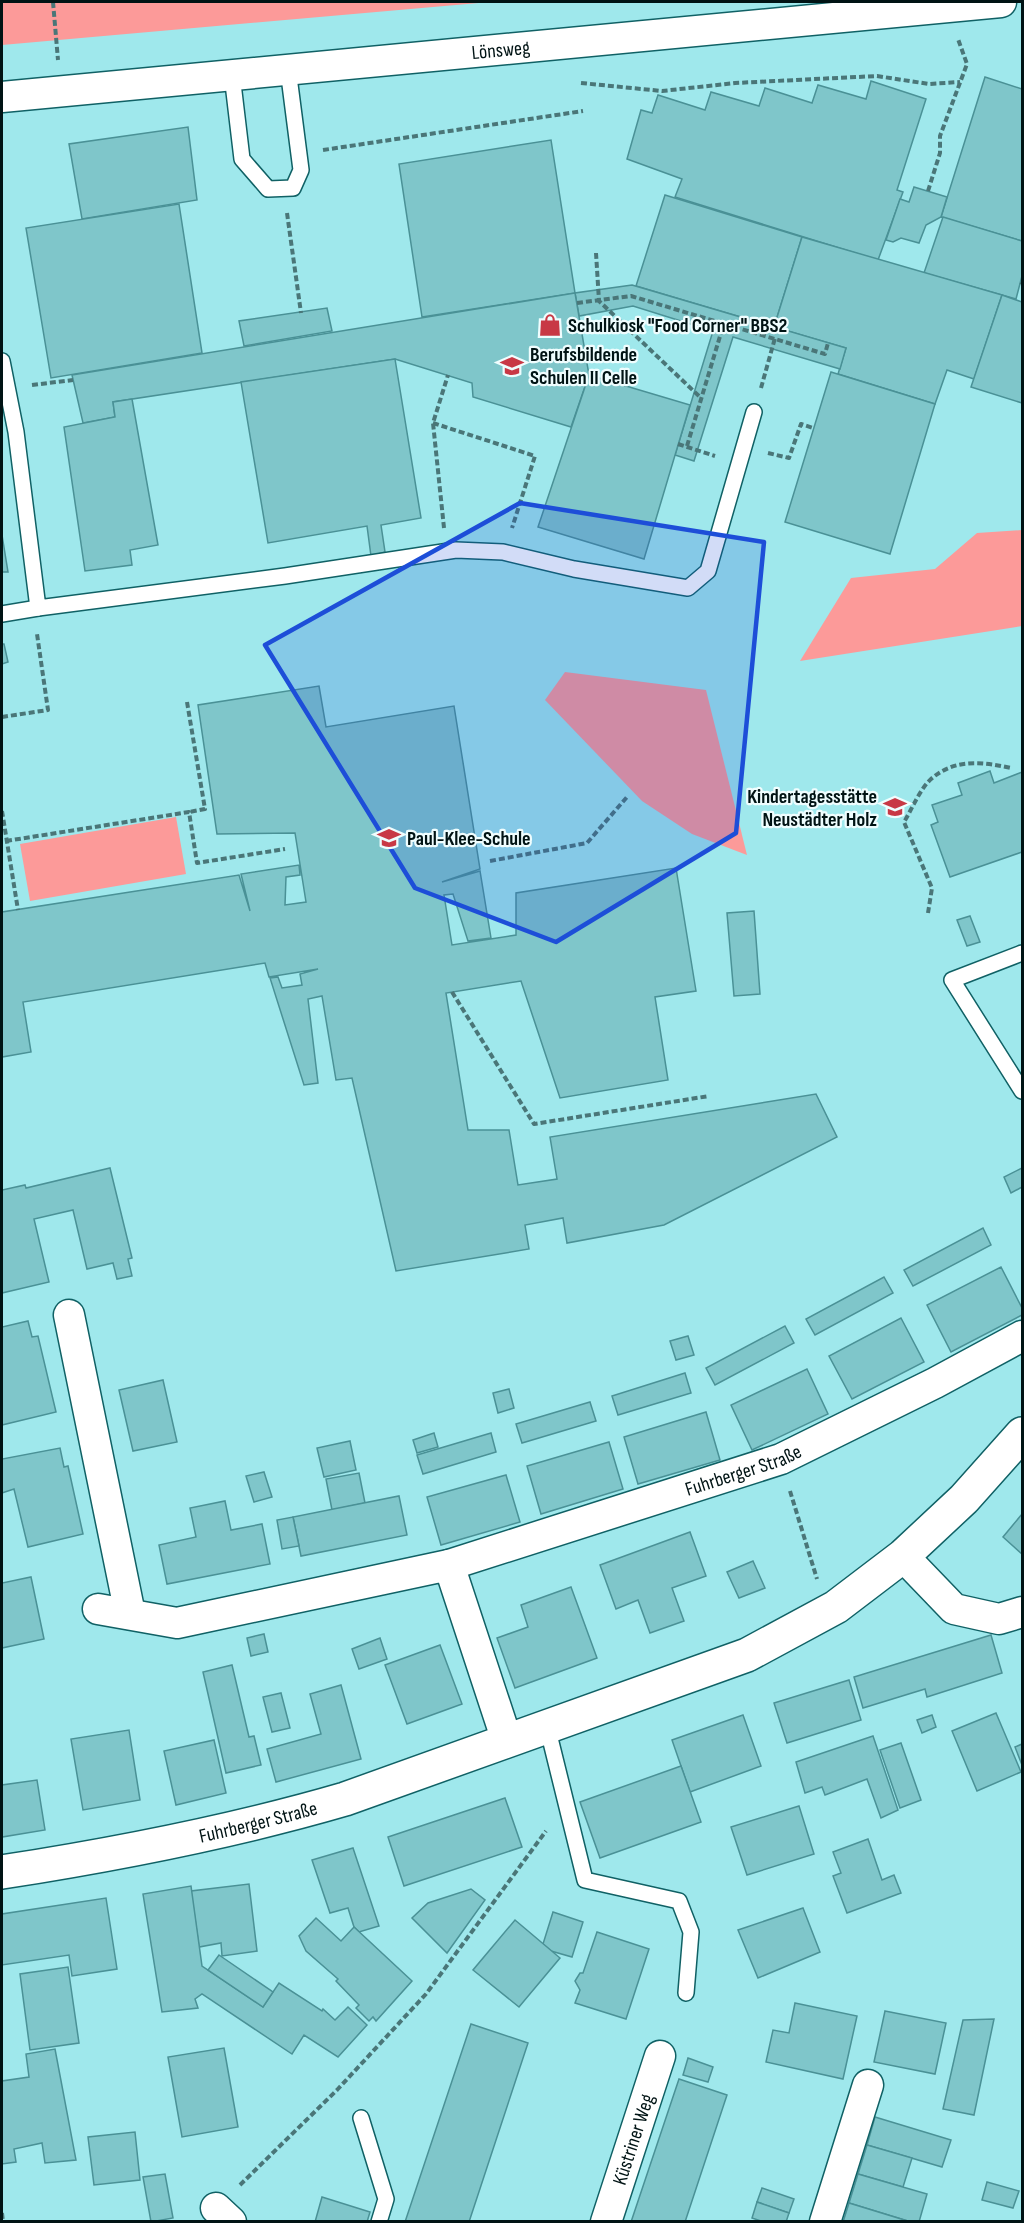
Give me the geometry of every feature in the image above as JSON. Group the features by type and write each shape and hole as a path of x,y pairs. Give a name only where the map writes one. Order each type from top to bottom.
{"main road":[{"name":"Fuhrberger Straße","path":"2,1872 123,1853 291,1815 345,1799 747,1655 836,1607 903,1556 963,1499 1023,1434"}],"street":[{"name":"Lönsweg","path":"2,97 1001,2"},
{"path":"69,1315 130,1614"},
{"name":"Fuhrberger Straße","path":"98,1609 177,1623 449,1564 780,1459 935,1383 1023,1336"},
{"path":"903,1556 954,1609 999,1619 1023,1612"},
{"path":"449,1564 507,1741"},
{"name":"Küstriner Weg","path":"606,2222 660,2056"},
{"path":"825,2222 868,2085"}],"lane":[{"path":"232,75 242,159 268,189 292,188 301,170 288,69"},
{"path":"2,361 16,432 38,608"},
{"path":"2,614 285,576 446,551 503,552 574,569 688,588 708,571 754,412"},
{"path":"1023,953 952,980 1023,1091"},
{"path":"546,1726 585,1881 679,1901 691,1932 686,1993"},
{"path":"361,2118 386,2199 379,2222"}],"path":[{"path":"52,2 61,91"},
{"path":"928,191 940,153 940,136 967,64 960,50 956,6"},
{"path":"581,83 662,91 735,83 877,76 929,84 960,82"},
{"path":"299,153 584,111"},
{"path":"284,188 302,313"},
{"path":"596,253 599,301 701,398"},
{"path":"577,303 631,296 825,354 828,343"},
{"path":"687,446 724,323"},
{"path":"754,412 775,338"},
{"path":"446,551 433,423 448,375"},
{"path":"7,389 73,380"},
{"path":"433,423 535,456 503,552"},
{"path":"744,446 789,458 801,424 813,428"},
{"path":"678,444 739,464"},
{"path":"2,717 48,710 37,634 47,632"},
{"path":"6,841 205,809 186,702"},
{"path":"928,913 932,888 904,822 930,779 957,764 980,761 1011,768"},
{"path":"490,861 587,843 627,797"},
{"path":"2,811 18,910"},
{"path":"189,812 197,863 285,849"},
{"path":"452,992 534,1124 709,1096"},
{"path":"780,1459 815,1575 836,1607"},
{"path":"224,2215 426,1994 551,1824"},
{"path":"2,2213 3,2222"}],"highlighted area":[{"path":"520,503 764,542 736,833 556,942 415,888 265,645"}],"shaded area":[{"path":"2,2 490,2 2,45"},
{"path":"1022,530 1022,626 800,661 851,578 935,569 977,533"},
{"path":"565,672 706,690 747,855 692,834 642,801 545,700"},
{"path":"176,817 186,874 30,901 20,844"}],"building":[{"path":"985,77 1022,89 1022,241 941,217"},
{"path":"871,81 926,99 897,190 903,192 878,260 675,197 682,179 627,159 641,110 652,113 658,95 705,110 711,92 759,106 765,88 812,103 818,85 866,99"},
{"path":"188,127 197,200 82,219 69,144"},
{"path":"551,140 575,293 422,317 399,164"},
{"path":"914,187 947,197 941,217 926,225 919,243 901,238 893,242 886,240 900,199 909,202"},
{"path":"665,195 802,237 774,327 636,286"},
{"path":"179,204 202,353 51,378 26,228"},
{"path":"943,217 1022,241 1022,276 1016,299 924,273"},
{"path":"802,237 1002,295 974,379 947,370 935,404 838,374 846,348 774,327"},
{"path":"632,285 846,348 840,369 733,337 694,461 675,455 713,331 633,306 579,316 575,293"},
{"path":"575,293 589,375 571,427 473,397 472,383 395,359 113,402 115,417 83,423 72,375"},
{"path":"1002,295 1022,302 1022,403 971,387"},
{"path":"327,308 332,331 244,346 239,321"},
{"path":"395,359 421,518 381,525 385,552 371,556 367,526 268,543 241,382"},
{"path":"831,372 935,404 890,554 785,522"},
{"path":"589,375 690,405 644,559 538,527"},
{"path":"132,399 158,545 130,550 132,565 85,571 64,427 115,417 113,402"},
{"path":"2,535 8,572 2,572"},
{"path":"2,644 4,644 8,662 2,664"},
{"path":"319,686 326,727 454,706 480,869 442,882 480,871 491,938 468,941 453,894 444,895 452,945 516,935 516,893 676,868 696,991 655,997 668,1080 560,1098 521,981 446,993 468,1130 509,1130 518,1185 557,1179 550,1137 816,1094 837,1137 664,1225 567,1243 563,1218 525,1225 529,1249 396,1271 352,1078 336,1080 322,996 308,999 318,1083 304,1085 270,978 278,977 282,988 302,985 300,974 318,969 269,977 265,963 23,1002 31,1052 2,1057 2,912 239,875 250,911 241,874 299,865 300,875 286,877 285,905 306,902 295,833 217,834 198,705"},
{"path":"990,771 994,783 1022,772 1022,852 950,877 931,825 938,822 932,805 962,795 958,783"},
{"path":"754,911 760,994 734,996 727,913"},
{"path":"970,916 980,942 967,946 957,920"},
{"path":"110,1168 132,1258 128,1259 132,1276 117,1279 113,1263 87,1269 73,1210 34,1219 49,1282 2,1293 2,1190 25,1185 26,1188"},
{"path":"1022,1168 1022,1187 1011,1193 1004,1177"},
{"path":"983,1228 991,1245 913,1286 904,1270"},
{"path":"1001,1267 1022,1308 1022,1315 951,1352 927,1305"},
{"path":"884,1277 893,1293 815,1335 806,1319"},
{"path":"901,1318 924,1362 852,1399 829,1356"},
{"path":"28,1321 32,1337 38,1336 56,1412 2,1425 2,1327"},
{"path":"785,1326 794,1343 715,1385 706,1368"},
{"path":"688,1336 694,1355 676,1360 670,1341"},
{"path":"807,1369 828,1414 752,1450 731,1405"},
{"path":"685,1373 691,1393 618,1415 612,1396"},
{"path":"163,1380 177,1442 133,1451 119,1390"},
{"path":"509,1389 514,1408 498,1413 493,1393"},
{"path":"590,1402 596,1421 522,1443 516,1424"},
{"path":"706,1412 720,1460 638,1484 624,1437"},
{"path":"434,1433 438,1447 417,1453 413,1440"},
{"path":"491,1433 496,1452 423,1474 417,1455"},
{"path":"350,1441 356,1470 324,1477 317,1448"},
{"path":"609,1442 623,1489 541,1514 527,1466"},
{"path":"60,1448 64,1467 68,1466 83,1534 28,1547 14,1489 2,1493 2,1459"},
{"path":"264,1472 272,1497 254,1502 246,1476"},
{"path":"359,1473 365,1503 332,1510 326,1479"},
{"path":"506,1475 520,1522 441,1545 427,1497"},
{"path":"399,1496 407,1535 301,1556 293,1517"},
{"path":"225,1501 231,1530 262,1524 270,1564 167,1584 159,1545 196,1537 190,1508"},
{"path":"1022,1514 1022,1554 1003,1537"},
{"path":"293,1517 299,1546 282,1549 277,1520"},
{"path":"690,1532 706,1576 672,1588 684,1621 650,1633 638,1600 616,1609 600,1565"},
{"path":"753,1561 765,1588 739,1598 727,1572"},
{"path":"31,1577 44,1639 2,1648 2,1583"},
{"path":"571,1587 597,1658 515,1688 497,1638 528,1627 521,1605"},
{"path":"264,1634 268,1652 251,1656 247,1638"},
{"path":"991,1635 1002,1673 927,1697 925,1689 863,1708 854,1677"},
{"path":"380,1638 387,1659 359,1669 352,1649"},
{"path":"440,1645 462,1704 407,1724 385,1665"},
{"path":"232,1665 249,1737 254,1736 261,1765 226,1773 203,1672"},
{"path":"849,1680 861,1720 787,1743 774,1703"},
{"path":"341,1685 361,1759 276,1782 267,1749 321,1734 310,1694"},
{"path":"281,1693 290,1728 272,1732 263,1697"},
{"path":"996,1713 1021,1772 977,1791 952,1731"},
{"path":"743,1715 761,1766 690,1792 672,1740"},
{"path":"932,1715 936,1727 922,1733 917,1720"},
{"path":"129,1730 140,1800 83,1810 71,1739"},
{"path":"873,1736 898,1810 881,1818 867,1779 825,1795 822,1787 805,1793 796,1762"},
{"path":"214,1740 226,1793 176,1805 164,1751"},
{"path":"901,1743 921,1800 900,1808 880,1750"},
{"path":"1022,1744 1022,1765 1015,1747"},
{"path":"681,1766 701,1822 600,1858 580,1802"},
{"path":"37,1780 45,1830 2,1837 2,1785"},
{"path":"505,1798 522,1847 404,1886 388,1837"},
{"path":"799,1806 814,1854 747,1875 731,1827"},
{"path":"868,1839 882,1880 894,1875 901,1893 847,1913 833,1876 841,1873 833,1852"},
{"path":"353,1848 379,1926 359,1932 354,1927 348,1908 330,1913 312,1860"},
{"path":"249,1884 257,1951 222,1956 221,1943 199,1947 191,1891"},
{"path":"191,1886 202,1966 263,2007 279,1983 322,2011 323,2009 335,2020 348,2007 367,2025 338,2057 304,2035 292,2054 202,1994 195,1999 198,2008 162,2012 143,1894"},
{"path":"471,1889 485,1900 447,1953 412,1918 428,1903"},
{"path":"106,1898 117,1969 72,1976 69,1955 2,1965 2,1914"},
{"path":"803,1908 820,1952 758,1978 738,1930"},
{"path":"553,1912 583,1922 572,1957 551,1951 543,1944"},
{"path":"316,1918 341,1941 354,1927 412,1981 376,2021 373,2017 369,2021 356,2008 359,2005 336,1981 338,1979 306,1951 299,1936"},
{"path":"515,1920 560,1958 519,2007 473,1970"},
{"path":"597,1932 649,1949 626,2019 575,2003 580,1990 575,1981 580,1973 583,1973"},
{"path":"219,1955 273,1992 263,2007 208,1970"},
{"path":"68,1967 79,2043 30,2050 20,1974"},
{"path":"795,2003 857,2016 843,2079 766,2062 773,2030 789,2033"},
{"path":"885,2011 946,2023 935,2074 874,2062"},
{"path":"994,2019 974,2115 943,2109 963,2020"},
{"path":"471,2024 528,2043 469,2222 405,2222"},
{"path":"224,2048 238,2127 182,2137 168,2057"},
{"path":"55,2049 76,2160 45,2163 42,2143 14,2149 16,2162 2,2164 2,2081 29,2077 26,2054"},
{"path":"688,2058 713,2067 708,2082 683,2075"},
{"path":"679,2079 727,2095 685,2222 631,2222"},
{"path":"875,2117 951,2140 942,2167 867,2145"},
{"path":"135,2132 140,2180 94,2185 88,2137"},
{"path":"867,2145 912,2158 903,2187 858,2174"},
{"path":"165,2174 173,2218 151,2222 143,2177"},
{"path":"858,2174 927,2194 919,2222 911,2222 849,2203"},
{"path":"987,2182 1019,2191 1013,2208 982,2200"},
{"path":"762,2188 794,2199 789,2213 757,2202"},
{"path":"322,2197 370,2212 367,2222 315,2222"},
{"path":"757,2202 789,2213 786,2222 764,2222 752,2218"},
{"path":"849,2203 911,2222 843,2222"}],"place":[{"name":"Schulkiosk \"Food Corner\" BBS2","path":"550,325"},
{"name":"Berufsbildende Schulen II Celle","path":"512,366"},
{"name":"Kindertagesstätte Neustädter Holz","path":"895,807"},
{"name":"Paul-Klee-Schule","path":"389,838"}]}
